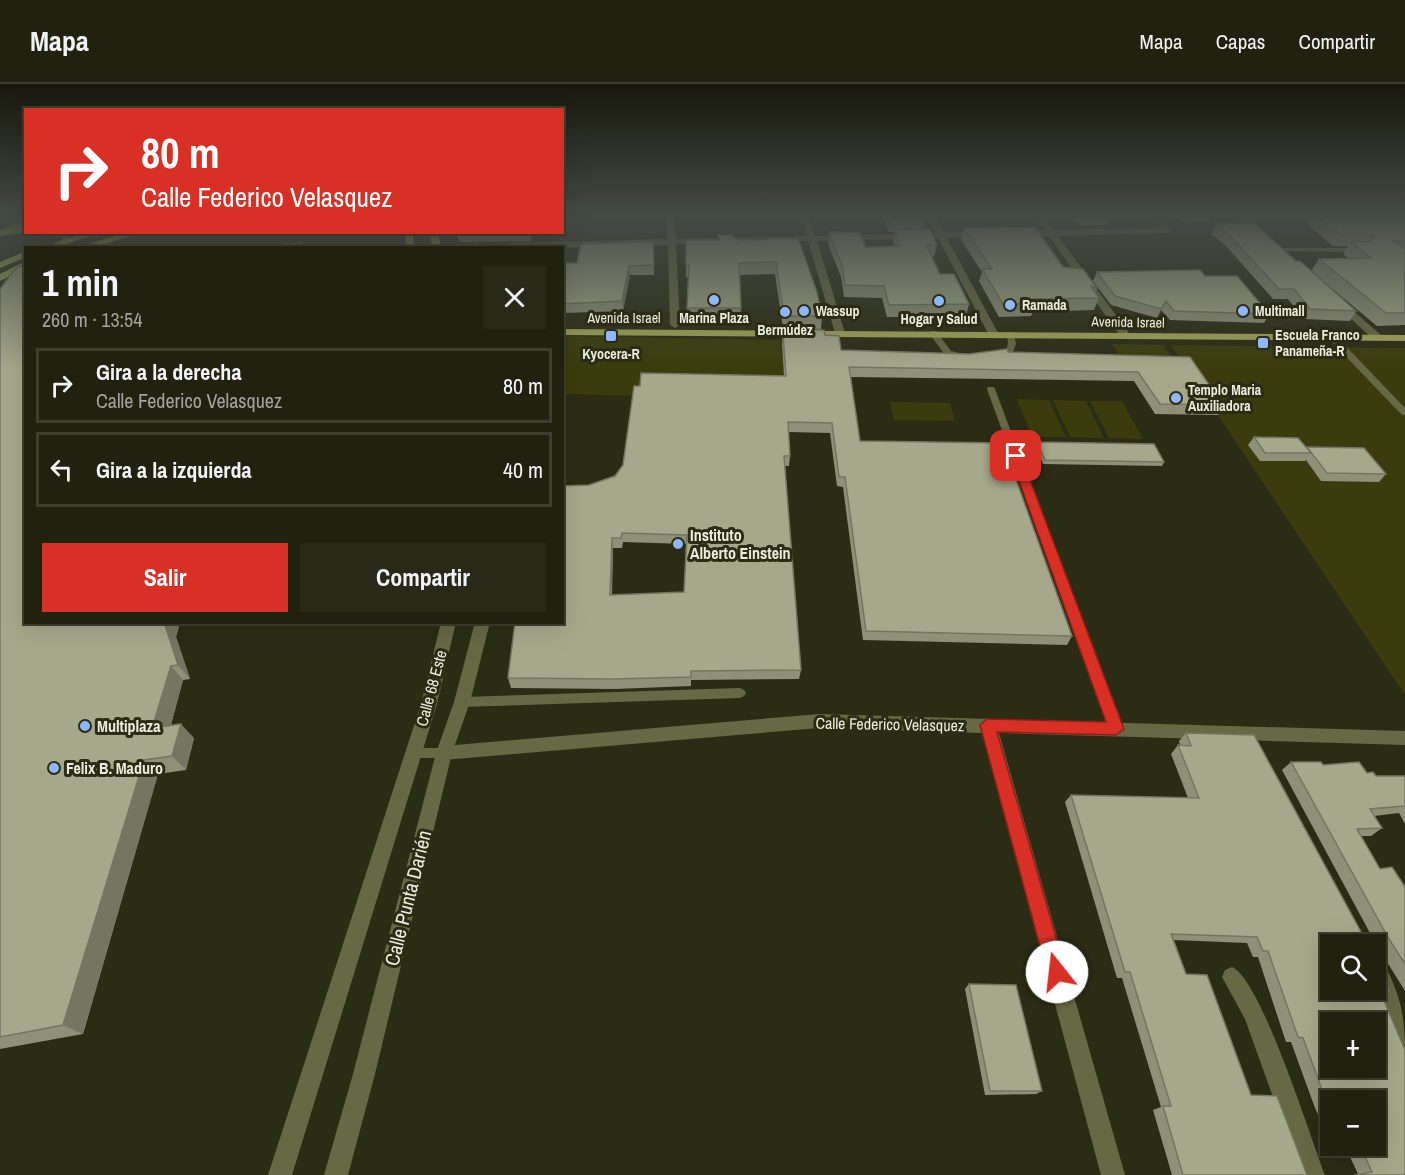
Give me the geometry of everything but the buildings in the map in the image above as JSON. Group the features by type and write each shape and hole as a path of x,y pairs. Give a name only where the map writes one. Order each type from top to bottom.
{"main road":[{"path":"0,278 21,267"},
{"name":"Avenida Israel","path":"564,324 933,333 992,330 1010,333 1123,331 1333,338 1405,331"},
{"name":"Avenida Israel","path":"564,332 1123,331 1374,334 1405,339"}],"street":[{"path":"673,267 675,325"},
{"path":"820,267 839,330"},
{"path":"959,267 992,330"},
{"path":"1077,267 1123,331"},
{"path":"1329,294 1374,334"},
{"name":"Calle 68 Este","path":"412,753 429,704 448,624"},
{"name":"Calle Punta Darién","path":"336,1175 364,1074 444,753 462,702 482,624"},
{"name":"Calle Federico Velasquez","path":"444,753 819,721 1405,738"},
{"path":"987,725 1113,1175"},
{"path":"1252,734 1263,754"},
{"name":"Calle Punta Darién","path":"280,1175 412,753"},
{"path":"1232,977 1254,1012 1313,1175"},
{"path":"1386,989 1405,1055"}],"lane":[{"path":"933,333 948,353 974,357"},
{"path":"985,357 997,357 1009,352 1012,344 1010,333"},
{"path":"1333,338 1405,413"},
{"path":"991,389 1116,729"},
{"path":"462,702 740,693"},
{"name":"Calle Federico Velasquez","path":"412,753 444,753"}],"shaded area":[{"path":"564,336 781,340 785,385 641,396 564,394"},
{"path":"1112,344 1164,345 1173,360 1119,356"},
{"path":"1171,345 1405,348 1405,695 1185,366"},
{"path":"1017,399 1049,400 1066,437 1032,437"},
{"path":"1053,400 1086,401 1104,438 1070,437"},
{"path":"1090,401 1122,401 1143,439 1109,438"},
{"path":"890,402 950,403 955,421 894,420"}],"place":[{"name":"Marina Plaza","path":"714,300"},
{"name":"Hogar y Salud","path":"939,301"},
{"name":"Ramada","path":"1010,305"},
{"name":"Wassup","path":"804,311"},
{"name":"Multimall","path":"1243,311"},
{"name":"Bermúdez","path":"785,312"},
{"name":"Kyocera-R","path":"611,336"},
{"name":"Escuela Franco Panameña-R","path":"1263,343"},
{"name":"Templo Maria Auxiliadora","path":"1176,398"},
{"name":"Instituto Alberto Einstein","path":"678,544"},
{"name":"Multiplaza","path":"85,726"},
{"name":"Felix B. Maduro","path":"54,768"}],"route":[{"path":"1016,456 1116,729 987,725 1057,972"}]}
